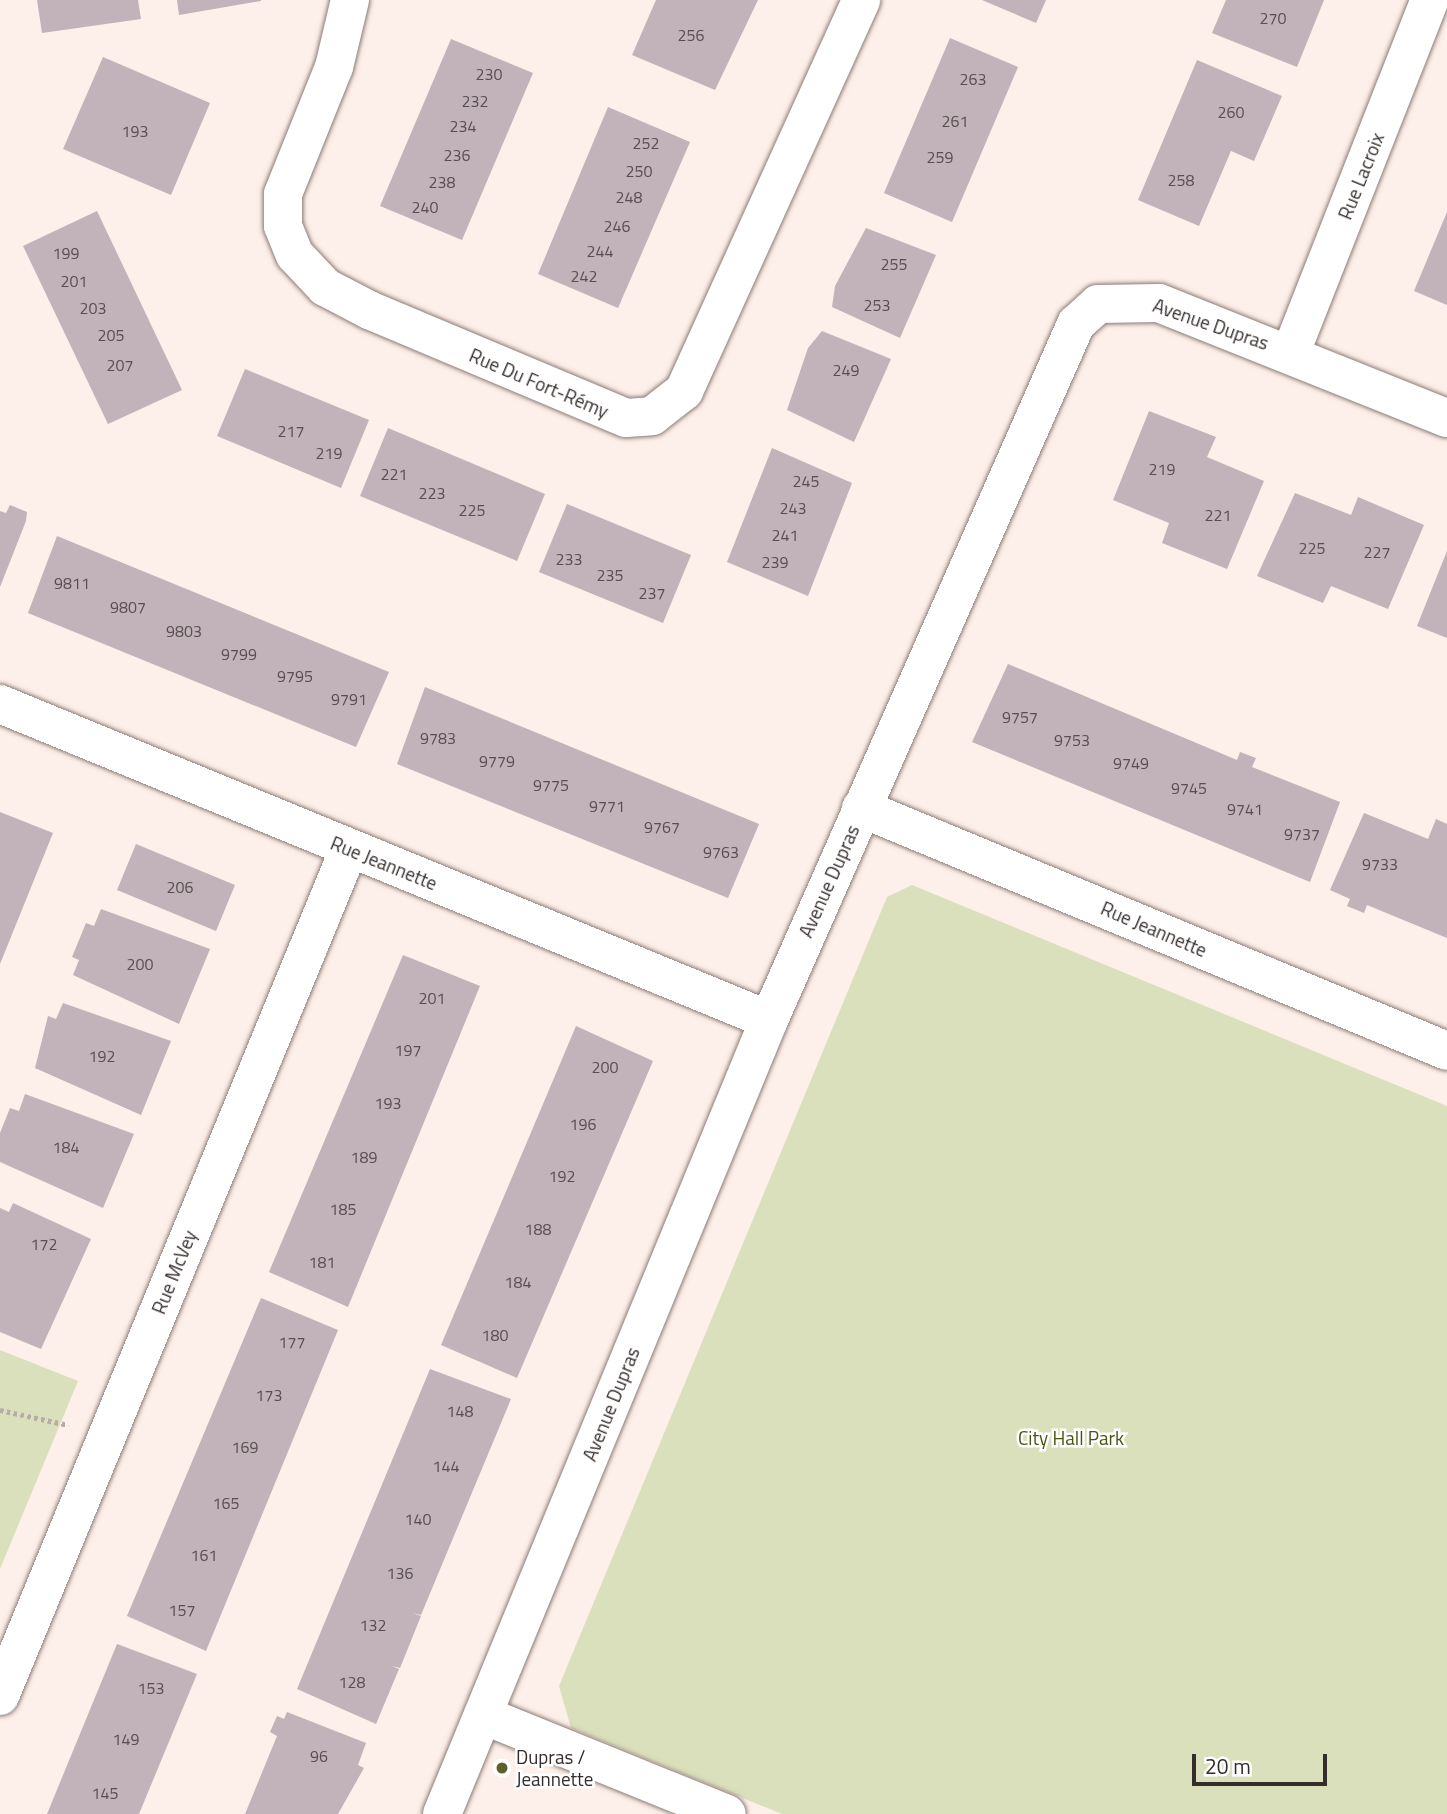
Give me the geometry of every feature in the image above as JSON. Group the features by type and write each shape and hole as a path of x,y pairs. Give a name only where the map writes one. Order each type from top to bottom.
{"street":[{"name":"Rue Du Fort-Rémy","path":"349,0 334,66 281,204 295,255 326,287 369,310 626,418 652,416 684,391 861,0"},
{"name":"Rue Lacroix","path":"1291,352 1430,0"},
{"name":"Avenue Dupras","path":"442,1814 769,1020 1076,324 1098,304 1159,303 1291,352 1447,418"},
{"name":"Rue Jeannette","path":"0,705 769,1020"},
{"name":"Rue Jeannette","path":"861,808 1447,1052"},
{"name":"Rue McVey","path":"0,1696 349,849"},
{"path":"483,1715 727,1814"}],"path":[{"path":"0,1410 108,1434"}],"green space":[{"name":"City Hall Park","path":"912,885 1447,1106 1447,1814 782,1814 571,1728 559,1686 887,897"},
{"path":"0,1350 78,1381 0,1569"}],"building":[{"path":"37,0 138,0 141,19 42,33"},
{"path":"177,0 261,0 261,1 179,15"},
{"path":"656,0 758,0 715,90 632,55"},
{"path":"982,0 1046,0 1036,23"},
{"path":"1226,0 1324,0 1297,67 1212,33"},
{"path":"950,38 1018,67 952,222 884,193"},
{"path":"451,39 533,73 462,240 380,206"},
{"path":"103,57 210,103 171,195 63,149"},
{"path":"1197,60 1282,96 1254,161 1231,151 1199,226 1138,200"},
{"path":"608,107 690,142 618,308 538,274"},
{"path":"97,211 182,390 108,424 23,246"},
{"path":"1447,212 1447,305 1414,291"},
{"path":"866,228 936,255 900,338 832,307 835,286"},
{"path":"822,331 891,359 854,442 787,410 808,348"},
{"path":"245,369 369,420 341,488 217,436"},
{"path":"1149,411 1216,437 1207,457 1264,481 1227,569 1162,543 1169,523 1113,500"},
{"path":"388,428 545,494 517,561 360,496"},
{"path":"772,448 852,483 808,596 727,562"},
{"path":"1295,493 1351,515 1358,497 1424,525 1388,609 1331,586 1323,603 1257,576"},
{"path":"567,504 691,555 663,623 539,572"},
{"path":"10,505 27,512 26,521 0,587 0,511 6,513"},
{"path":"57,536 389,672 356,747 28,613"},
{"path":"1447,551 1447,638 1417,626"},
{"path":"1008,664 1237,760 1240,752 1256,758 1252,767 1340,802 1310,882 972,742"},
{"path":"425,687 759,824 728,898 397,764"},
{"path":"0,812 53,833 0,964"},
{"path":"1364,813 1428,839 1436,819 1447,824 1447,938 1367,905 1364,913 1347,906 1350,899 1330,890"},
{"path":"136,844 235,885 216,931 117,890"},
{"path":"101,909 210,949 179,1024 73,975 79,960 72,957 86,923 94,926"},
{"path":"403,955 480,986 348,1307 269,1272"},
{"path":"63,1003 171,1041 141,1115 35,1068 48,1016 56,1019"},
{"path":"576,1026 653,1061 517,1378 441,1345"},
{"path":"25,1094 134,1134 103,1208 0,1162 0,1133 10,1108 19,1111"},
{"path":"13,1203 91,1239 41,1349 0,1332 0,1208 9,1212"},
{"path":"261,1298 338,1330 206,1651 127,1616"},
{"path":"430,1369 511,1399 421,1615 413,1613 421,1616 400,1668 392,1666 399,1669 376,1724 297,1689"},
{"path":"117,1644 197,1674 139,1814 47,1814"},
{"path":"287,1712 366,1743 358,1765 364,1768 338,1814 245,1814 277,1736 270,1732 277,1716 284,1719"}],"place":[{"name":"Dupras / Jeannette","path":"502,1768"}]}
